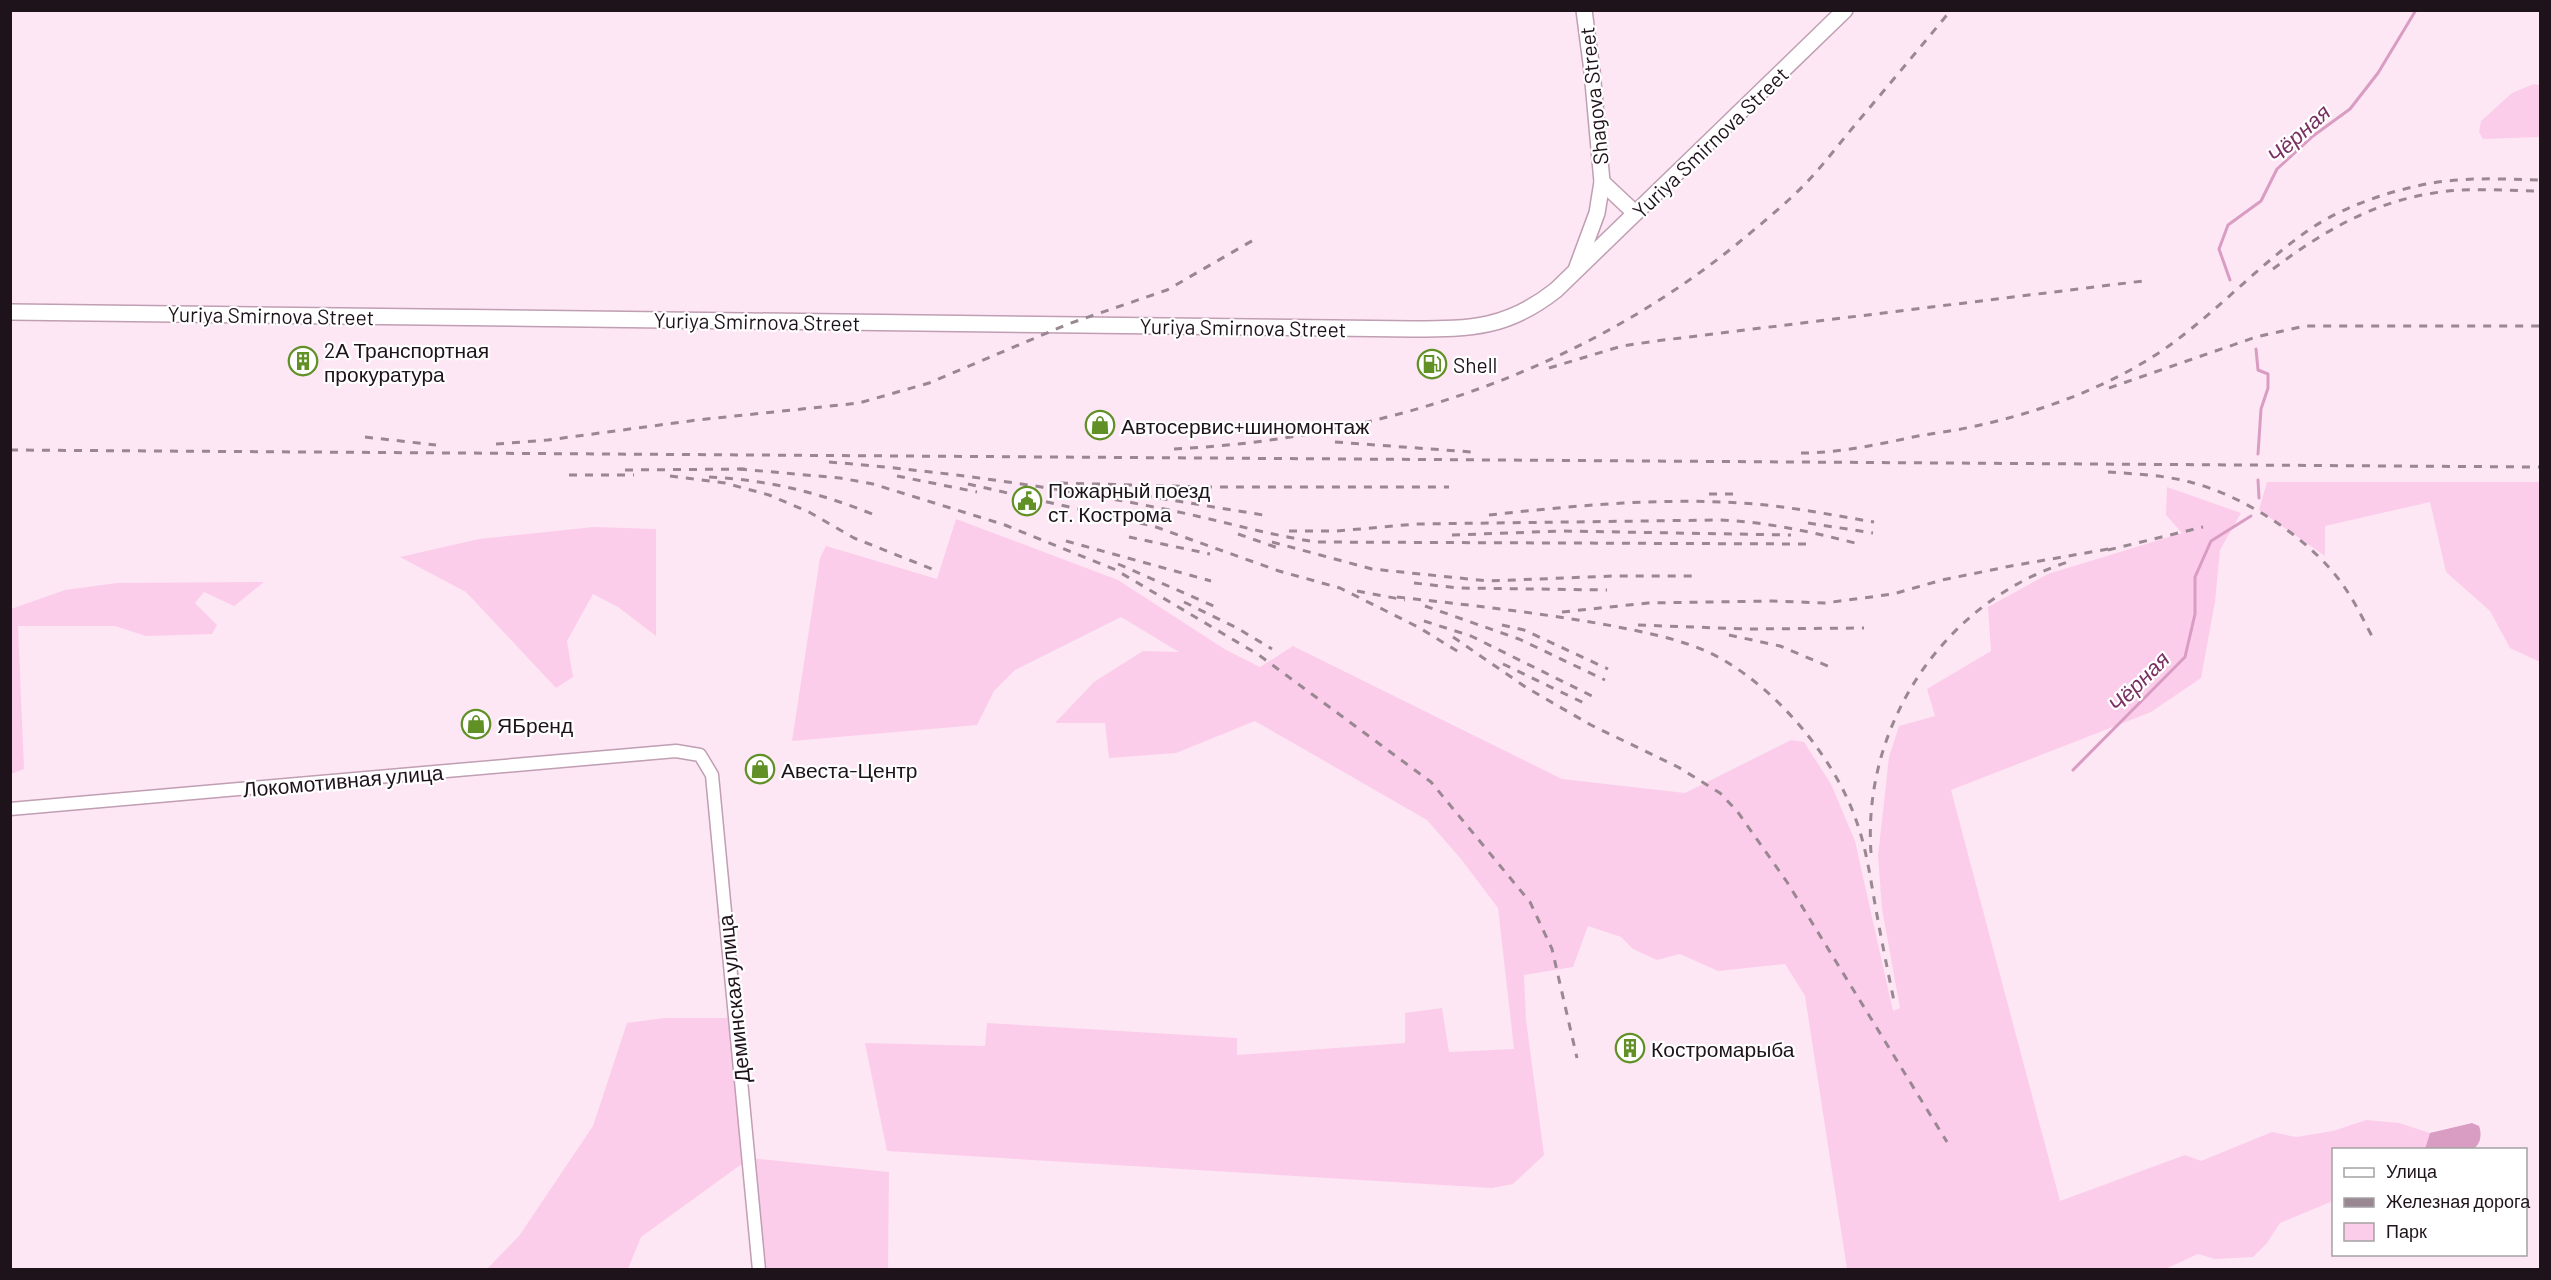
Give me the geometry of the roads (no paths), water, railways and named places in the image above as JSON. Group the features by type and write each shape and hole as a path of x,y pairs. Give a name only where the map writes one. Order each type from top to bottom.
{"main road":[{"name":"Shagova Street","path":"1575,272 1597,213 1602,182 1584,10"},
{"name":"Yuriya Smirnova Street","path":"10,312 1454,329 1502,322 1539,303 1575,272 1845,10"},
{"path":"1602,182 1635,213"}],"street":[{"name":"Локомотивная улица","path":"10,809 675,751"},
{"name":"Деминская улица","path":"675,751 700,755 712,776 733,1018 750,1158 759,1269"}],"waterway":[{"name":"Чёрная","path":"2230,280 2219,249 2228,225 2261,201 2277,169 2313,136 2350,109 2378,73 2416,10"},
{"name":"Чёрная","path":"2256,349 2258,370 2268,374 2268,388 2261,409 2258,454"},
{"name":"Чёрная","path":"2258,480 2259,498"},
{"name":"Чёрная","path":"2073,770 2185,657 2195,614 2195,577 2211,541 2251,516"}],"railway":[{"path":"1174,449 1250,443 1326,431 1400,414 1472,391 1543,363 1611,329 1676,289 1737,244 1791,198 1819,168 1951,10"},
{"path":"1801,453 1845,450 1964,428 2046,407 2071,398 2119,376 2163,350 2299,237 2329,218 2362,202 2397,191 2446,181 2540,180"},
{"path":"2273,269 2329,231 2390,203 2447,191 2540,191"},
{"path":"496,444 548,440 697,420 859,403 929,383 1068,324 1167,290 1257,238"},
{"path":"1549,368 1622,346 1656,341 2143,281"},
{"path":"2109,388 2256,337 2305,326 2540,326"},
{"path":"365,437 436,445"},
{"path":"1335,442 1472,452"},
{"path":"10,450 2540,467"},
{"path":"829,462 1036,486 1179,512 1316,542 1806,544"},
{"path":"739,469 840,478 873,484 1005,525 1116,570 1259,655 1431,782 1530,902 1552,949 1577,1058"},
{"path":"625,470 745,469"},
{"path":"2108,472 2159,476 2190,482 2233,498 2276,522 2315,553 2331,570 2349,594 2374,640"},
{"path":"569,475 634,475"},
{"path":"670,476 725,483 769,495 809,512 854,538 932,569"},
{"path":"897,476 977,492"},
{"path":"709,477 753,481 795,489 877,516"},
{"path":"1060,483 1204,487 1449,487"},
{"path":"968,484 1153,526 1279,571 1340,588 1418,627 1462,654"},
{"path":"1128,493 1263,515"},
{"path":"1709,494 1739,494"},
{"path":"1489,515 1592,505 1697,501 1766,505 1874,522"},
{"path":"1289,531 1337,531 1416,524 1720,520 1790,528 1859,544"},
{"path":"1808,523 1873,533"},
{"path":"2108,550 2203,527"},
{"path":"1452,535 1562,531 1791,535"},
{"path":"1238,534 1278,548"},
{"path":"1129,537 1210,554"},
{"path":"1066,541 1211,581"},
{"path":"1272,542 1372,569 1488,581 1614,576 1697,576"},
{"path":"1562,612 1648,603 1773,601 1825,603 1893,594 1942,580 2114,548"},
{"path":"1871,853 1872,805 1881,759 1897,715 1920,674 1949,637 1984,606 2024,580 2068,562"},
{"path":"1118,564 1216,607"},
{"path":"1414,583 1459,588 1607,590"},
{"path":"1357,591 1405,600"},
{"path":"1397,597 1560,617 1653,634 1706,651 1740,671 1761,687 1801,727 1818,749 1846,796 1865,851 1895,1006"},
{"path":"1184,602 1237,628 1272,649"},
{"path":"1425,606 1519,639 1605,680"},
{"path":"1424,621 1471,636 1592,696"},
{"path":"1502,625 1524,630 1608,669"},
{"path":"1638,625 1746,629 1864,628"},
{"path":"1729,635 1780,646 1830,667"},
{"path":"1453,637 1527,688 1591,725 1678,767 1720,793 1737,811 1787,882 1947,1142"},
{"path":"1503,664 1586,704"}],"place":[{"name":"2А Транспортная прокуратура","path":"303,361"},
{"name":"Shell","path":"1432,364"},
{"name":"Автосервис+шиномонтаж","path":"1100,425"},
{"name":"Пожарный поезд ст. Кострома","path":"1027,501"},
{"name":"ЯБренд","path":"476,724"},
{"name":"Авеста-Центр","path":"760,769"},
{"name":"Костромарыба","path":"1630,1048"}]}
